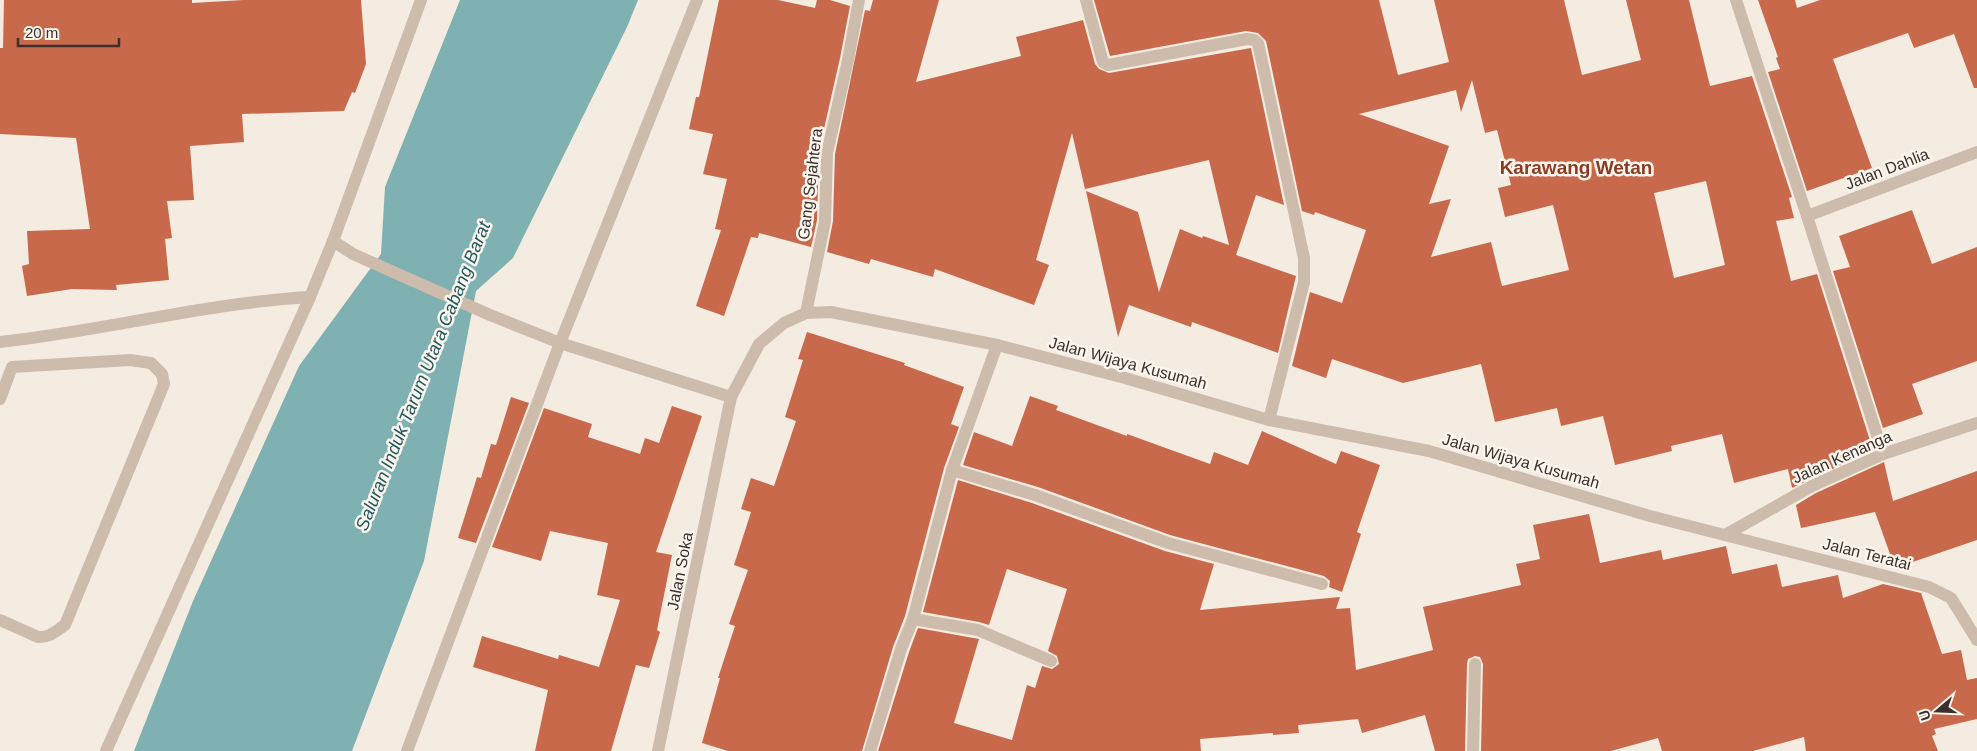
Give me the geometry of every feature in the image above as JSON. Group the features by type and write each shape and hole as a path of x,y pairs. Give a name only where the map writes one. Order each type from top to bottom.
{"street":[{"path":"106,751 334,241 421,0"},
{"path":"407,751 560,343 697,0"},
{"name":"Gang Sejahtera","path":"806,313 825,221 827,153 848,60 859,0"},
{"path":"1086,0 1101,55 1104,62 1108,65 1246,39 1254,40 1258,43 1304,258 1304,282 1269,420"},
{"path":"1736,0 1808,216 1883,454"},
{"name":"Jalan Dahlia","path":"1808,216 1977,152"},
{"path":"334,241 353,254 490,315 560,343 731,397"},
{"path":"0,342 96,329 170,314 263,299 310,297"},
{"name":"Jalan Wijaya Kusumah","path":"731,397 759,344 784,323 806,313 831,312 997,345 1125,378 1269,420 1429,451 1650,516 1725,535"},
{"path":"870,751 901,649 913,619 952,470 997,345"},
{"path":"0,399 6,368 130,360 151,364 162,374 164,384 65,625 44,638 0,620"},
{"name":"Jalan Soka","path":"658,751 731,397"},
{"name":"Jalan Kenanga","path":"1725,535 1812,486 1883,454 1977,423"},
{"path":"952,470 1035,495 1168,543 1322,584"},
{"name":"Jalan Teratai","path":"1725,535 1929,587 1951,598 1977,640"},
{"path":"913,619 978,630 1051,661"},
{"path":"1473,751 1475,664"}],"water":[{"name":"Saluran Induk Tarum Utara Cabang Barat","path":"460,0 638,0 627,27 513,258 476,291 424,561 352,751 134,751 193,601 299,366 381,254 385,187"}],"building":[{"path":"4,0 192,0 192,3 244,0 361,0 366,64 355,93 352,92 344,111 242,114 244,142 190,146 194,200 167,201 172,238 165,239 169,280 116,285 117,290 72,289 27,296 22,266 29,264 27,231 90,229 76,138 0,134 0,48 3,48"},
{"path":"719,0 778,0 815,8 817,0 830,0 850,6 819,151 817,220 811,247 759,233 758,238 751,237 724,316 696,306 721,230 715,229 727,179 703,174 713,134 689,129 696,97 699,97"},
{"path":"873,0 939,0 916,82 1021,56 1016,37 1083,20 1095,64 1099,69 1109,73 1251,48 1284,205 1256,195 1236,255 1296,276 1278,353 1192,322 1191,327 1129,305 1118,337 1086,191 1138,212 1159,292 1180,229 1202,238 1203,236 1229,245 1209,160 1085,189 1072,133 1036,260 1049,265 1034,305 935,269 933,277 871,259 869,264 827,252 833,221 835,154 865,10 870,11"},
{"path":"1094,0 1379,0 1398,75 1449,62 1434,0 1564,0 1582,75 1641,60 1626,0 1689,0 1710,86 1752,76 1792,197 1789,198 1794,218 1776,221 1791,281 1817,274 1873,450 1792,488 1788,469 1734,483 1722,434 1671,446 1672,451 1615,465 1603,416 1561,426 1557,408 1495,422 1481,364 1403,383 1332,359 1326,378 1292,366 1310,292 1342,303 1366,230 1315,212 1314,215 1302,211 1266,41 1258,33 1246,31 1110,56","holes":["1472,80 1485,133 1497,130 1511,185 1498,188 1505,217 1553,205 1569,270 1502,286 1491,242 1431,257 1451,199 1429,204 1449,146 1359,114 1456,90 1461,112","1706,181 1725,265 1674,278 1654,193"]},
{"path":"1758,0 1795,0 1797,8 1820,0 1977,0 1977,88 1974,88 1954,34 1914,48 1908,33 1833,59 1872,168 1807,191 1768,72 1780,69 1776,58 1778,57"},
{"path":"1912,210 1932,264 1977,247 1977,361 1912,384 1923,414 1883,428 1833,271 1850,267 1839,236"},
{"path":"807,332 905,363 904,365 964,387 951,424 959,427 944,468 905,616 893,647 862,751 728,751 702,743 720,678 718,678 735,626 729,624 748,570 734,565 751,512 741,509 751,478 774,486 796,421 785,417 803,360 798,359"},
{"path":"1030,396 1058,406 1056,410 1210,464 1214,452 1248,465 1262,431 1336,464 1341,451 1380,465 1357,532 1361,534 1342,592 1329,587 1330,581 1324,576 1170,535 1038,487 963,465 974,432 1012,446"},
{"path":"511,397 529,403 476,543 458,538 477,477 481,478 491,444 496,445"},
{"path":"672,406 702,416 656,552 672,555 657,630 660,632 649,668 636,665 611,751 535,751 548,690 473,667 482,636 558,659 559,655 599,667 620,600 597,595 608,543 550,531 541,561 492,547 544,408 592,424 588,437 640,454 645,438 659,443"},
{"path":"1884,462 1893,501 1977,471 1977,540 1895,568 1875,512 1801,528 1796,505 1816,493"},
{"path":"958,480 1032,503 1165,551 1214,564 1200,610 1340,597 1336,609 1350,608 1356,670 1433,650 1423,607 1521,585 1516,564 1540,559 1533,525 1589,514 1600,563 1661,550 1663,560 1726,546 1732,574 1777,564 1782,587 1838,575 1843,598 1883,584 1921,593 1942,654 1961,650 1967,680 1977,678 1977,719 1934,729 1936,734 1932,736 1938,751 1806,751 1804,737 1753,751 1662,751 1658,738 1611,751 1481,751 1483,664 1480,657 1475,656 1468,659 1467,664 1465,751 1435,751 1425,715 1362,733 1358,719 1298,725 1299,733 1273,735 1273,733 1200,739 1201,751 878,751 918,628 979,639 954,723 1012,740 1027,685 1035,688 1042,666 1052,669 1059,664 1057,656 1048,651 1067,589 1007,569 989,625 923,612"}],"district":[{"name":"Karawang Wetan","path":"1576,167"}]}
